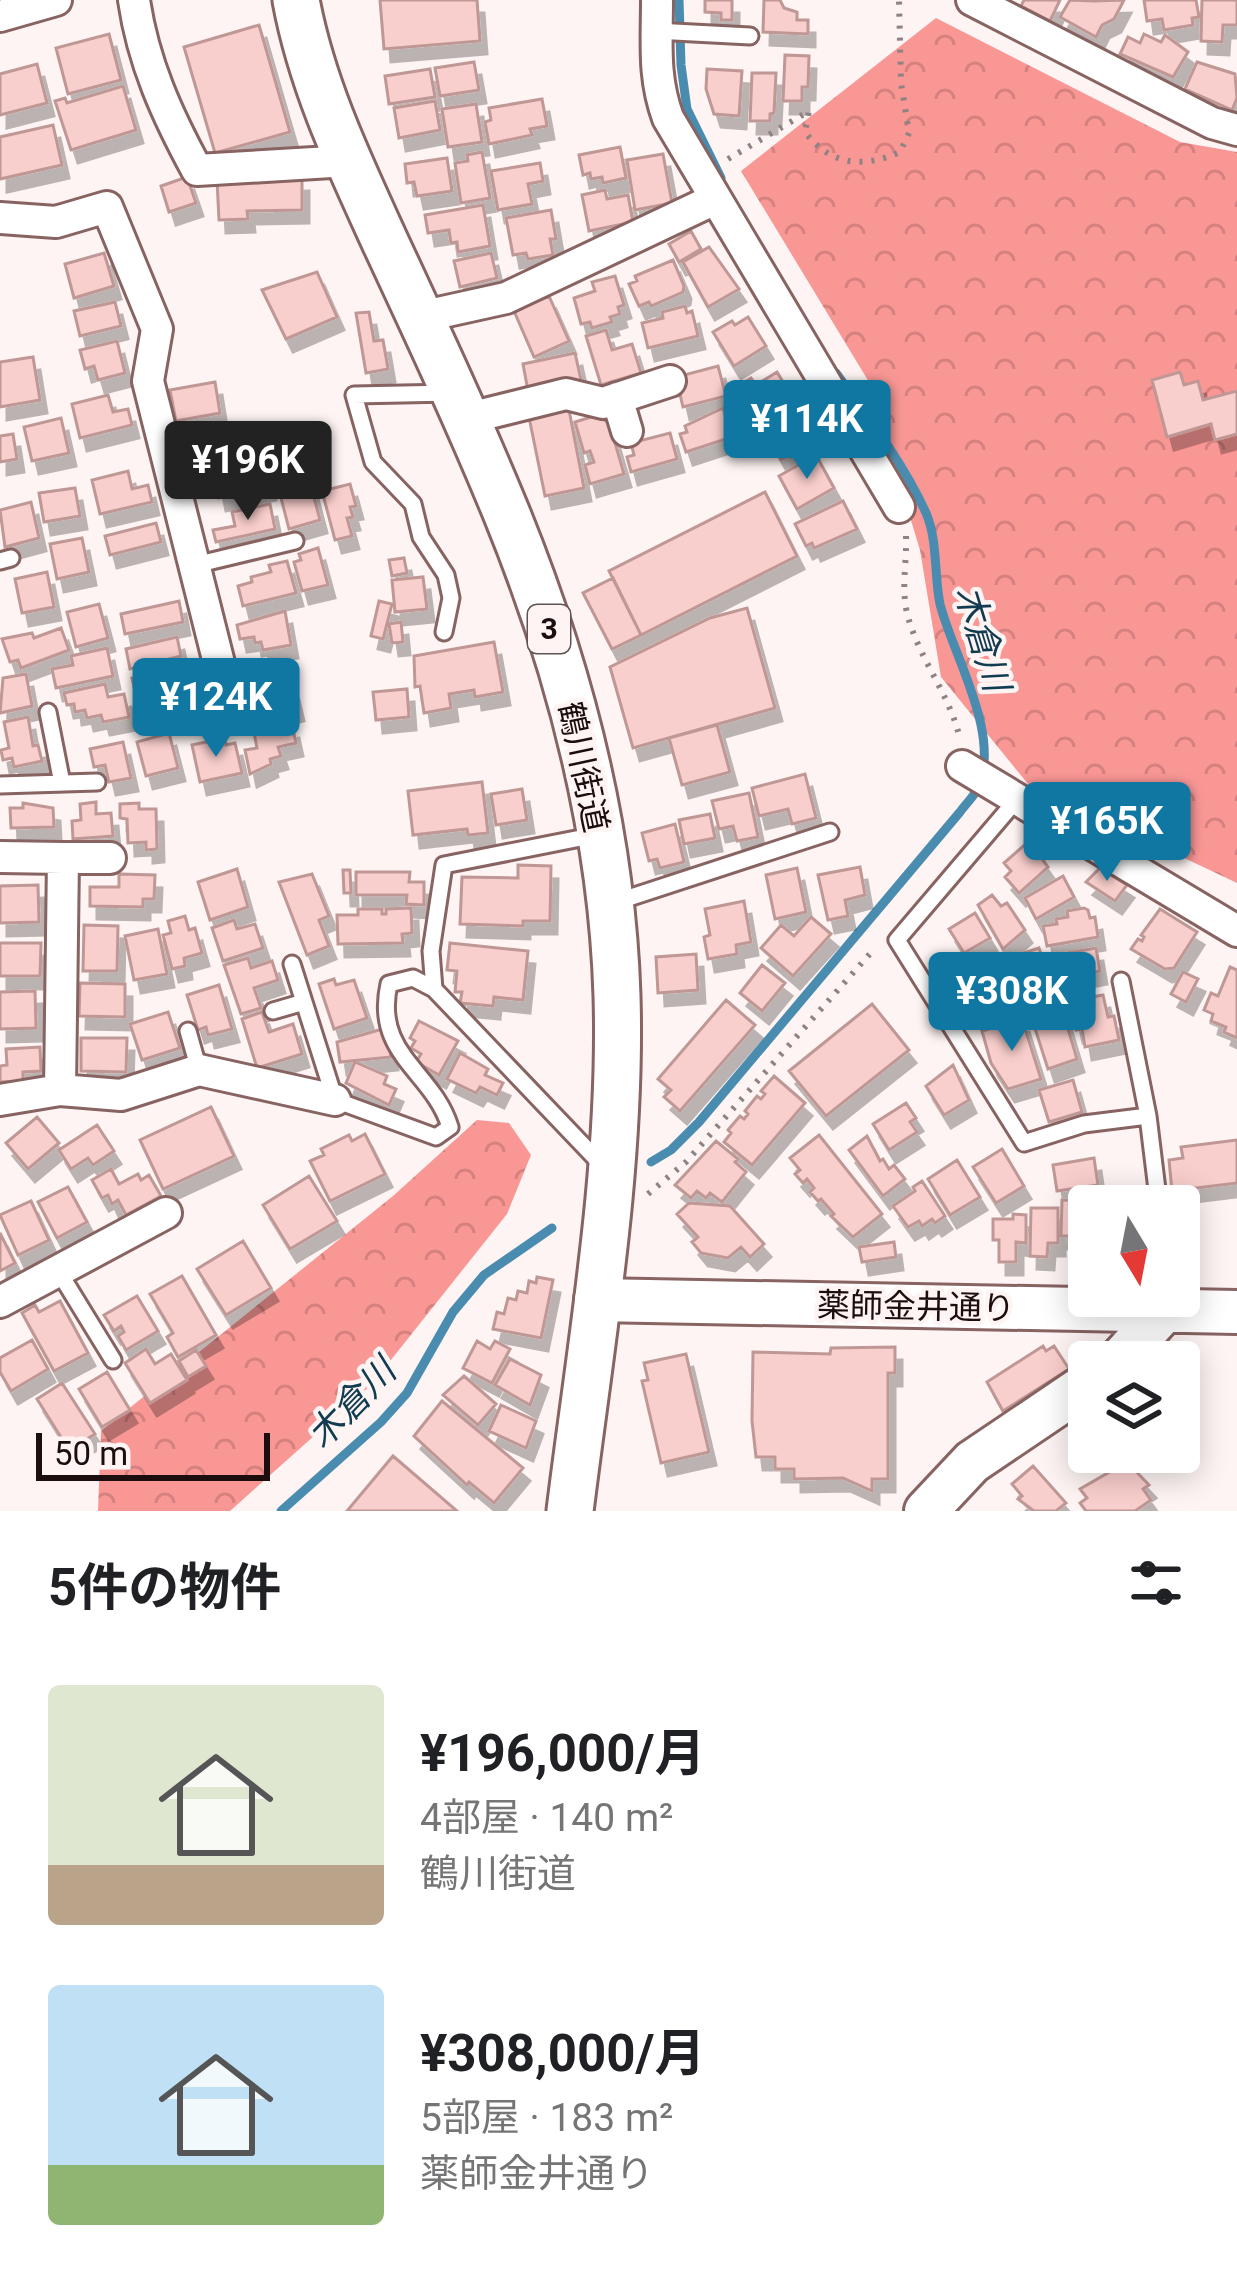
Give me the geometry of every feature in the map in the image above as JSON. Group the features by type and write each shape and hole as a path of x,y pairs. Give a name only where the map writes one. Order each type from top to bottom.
{"main road":[{"name":"鶴川街道","path":"296,0 321,93 348,161 513,530 563,670 599,834 617,994 623,1188 596,1300 570,1511"}],"street":[{"path":"0,16 56,0"},
{"path":"134,0 139,38 167,115 197,170 348,161"},
{"path":"972,0 1212,123 1237,130"},
{"path":"660,21 657,88 668,118 898,507"},
{"path":"420,317 506,298 713,200"},
{"path":"0,218 56,222 107,207 157,329 148,381 230,707"},
{"path":"460,406 566,394 603,403 670,381"},
{"path":"617,398 627,431"},
{"path":"962,766 1237,931"},
{"path":"0,857 110,858"},
{"path":"60,1090 63,858"},
{"path":"0,1100 60,1090 121,1095 199,1070 335,1100"},
{"path":"0,1302 166,1213"},
{"name":"薬師金井通り","path":"596,1300 1068,1302"},
{"name":"薬師金井通り","path":"1200,1307 1237,1312"},
{"path":"1134,1341 1153,1317"},
{"path":"926,1511 972,1462 1068,1397"}],"lane":[{"path":"660,21 700,33 750,36"},
{"path":"444,632 451,598 446,575 422,536 413,504 373,462 354,395 460,406"},
{"path":"195,565 295,542"},
{"path":"48,712 62,783"},
{"path":"0,785 97,782"},
{"path":"1012,795 897,940 1024,1143 1084,1124 1148,1116"},
{"path":"608,904 830,832"},
{"path":"434,989 431,951 444,865 599,834"},
{"path":"292,964 335,1100 436,1137 449,1127 444,1109 396,1048 385,1004 389,983 413,978 434,989 623,1188"},
{"path":"1120,981 1148,1116 1156,1185"},
{"path":"273,1011 304,1002"},
{"path":"188,1030 199,1070"},
{"path":"59,1272 113,1360"}],"path":[{"path":"752,145 809,111 805,132 818,149 847,164 878,162 900,152 909,133 901,82 899,0"},
{"path":"898,507 906,529 903,587 908,615 960,734 962,766"},
{"path":"623,1188 686,1162 886,936 897,940"}],"green space":[{"path":"936,18 1180,142 1237,152 1237,883 1028,784 941,677 920,550 869,382 741,171"},
{"path":"477,1120 509,1123 531,1155 507,1214 371,1385 230,1511 98,1511 101,1431 393,1196"}],"building":[{"path":"380,0 477,0 480,41 384,49"},
{"path":"705,0 732,0 732,20 705,12"},
{"path":"764,0 780,0 784,8 797,12 797,20 808,20 808,34 763,32"},
{"path":"1024,0 1060,0 1050,21 1021,6"},
{"path":"1070,0 1124,0 1096,37 1060,17"},
{"path":"1144,0 1196,0 1199,17 1192,18 1193,25 1164,30 1162,19 1147,21"},
{"path":"1202,0 1237,0 1237,25 1223,25 1222,42 1201,41"},
{"path":"259,25 290,132 215,153 184,47"},
{"path":"109,34 121,80 68,94 56,48"},
{"path":"1144,34 1161,42 1165,35 1188,52 1173,77 1120,54 1128,37 1140,43"},
{"path":"785,55 809,56 808,87 802,87 802,101 783,101"},
{"path":"474,62 479,90 440,96 435,68"},
{"path":"1197,62 1235,74 1237,98 1232,110 1185,89"},
{"path":"37,64 47,103 0,115 0,74"},
{"path":"430,69 435,97 389,104 385,76"},
{"path":"707,69 742,71 739,116 714,114 706,89"},
{"path":"752,73 776,73 770,121 750,121"},
{"path":"123,86 136,130 71,150 55,101 65,98 67,103"},
{"path":"542,99 547,126 530,129 532,135 489,144 485,122 491,120 489,108"},
{"path":"435,101 440,130 399,138 394,108"},
{"path":"476,104 482,142 448,147 442,109"},
{"path":"53,125 62,165 0,179 0,137"},
{"path":"620,147 626,178 603,183 602,177 583,175 579,155"},
{"path":"482,152 490,198 461,203 455,163"},
{"path":"663,154 672,203 635,210 627,160"},
{"path":"447,158 452,191 417,196 414,182 407,183 405,164"},
{"path":"540,163 543,181 528,184 532,204 498,210 491,171"},
{"path":"187,177 196,203 169,212 161,186"},
{"path":"302,178 302,210 247,211 248,219 219,220 217,180"},
{"path":"605,190 607,199 628,195 633,222 589,231 582,195"},
{"path":"483,205 490,246 458,252 449,230 428,233 425,215"},
{"path":"551,210 556,239 550,239 553,255 528,259 526,253 513,255 506,218"},
{"path":"691,231 701,249 679,262 669,244"},
{"path":"709,247 739,289 708,307 683,262"},
{"path":"104,253 114,286 74,298 65,264"},
{"path":"491,253 497,278 460,287 454,261"},
{"path":"673,260 683,292 651,306 649,302 639,306 629,284 637,281 635,276"},
{"path":"317,272 337,317 286,339 262,290"},
{"path":"615,276 624,305 618,307 620,314 592,328 590,322 581,324 574,298 595,291 592,282"},
{"path":"549,296 569,341 534,357 514,311"},
{"path":"115,302 121,326 80,336 74,311"},
{"path":"685,306 687,313 692,311 698,336 648,348 642,323"},
{"path":"369,312 374,341 383,340 388,369 366,373 356,313"},
{"path":"748,317 766,346 734,366 713,332"},
{"path":"606,330 612,350 632,344 641,373 601,385 586,336"},
{"path":"117,341 125,373 98,380 94,366 85,369 80,350"},
{"path":"575,353 581,380 528,391 523,364"},
{"path":"33,357 40,400 0,407 0,362"},
{"path":"718,366 726,396 683,407 678,386 686,383 684,375"},
{"path":"777,372 791,395 750,420 731,390 751,378 756,385"},
{"path":"1180,372 1184,385 1198,381 1203,400 1237,391 1237,434 1215,440 1211,424 1167,437 1152,380"},
{"path":"215,382 220,413 176,421 170,390"},
{"path":"108,395 113,412 128,409 132,425 80,438 72,404"},
{"path":"723,408 732,437 686,452 680,434 687,432 685,426"},
{"path":"569,410 584,488 545,496 529,417"},
{"path":"778,413 784,423 799,415 814,441 781,460 760,423"},
{"path":"594,416 609,422 624,474 590,484 585,465 594,462 590,451 584,453 575,422"},
{"path":"61,418 69,453 32,461 24,427"},
{"path":"235,430 238,448 234,453 188,462 183,436"},
{"path":"670,433 677,459 631,472 627,457 634,455 631,443"},
{"path":"13,434 17,459 0,462 0,436"},
{"path":"295,437 297,477 275,481 267,442"},
{"path":"816,455 834,488 797,509 779,476"},
{"path":"264,463 269,487 219,498 214,473"},
{"path":"128,471 132,489 148,485 152,502 100,514 92,480"},
{"path":"350,484 356,506 350,507 353,517 347,518 352,536 335,540 322,491"},
{"path":"311,486 320,520 289,529 280,494"},
{"path":"75,488 80,516 44,522 39,493"},
{"path":"765,492 797,556 641,635 609,571"},
{"path":"843,501 857,529 814,548 812,543 806,546 795,524"},
{"path":"31,502 39,538 5,547 0,510"},
{"path":"270,504 275,529 216,542 213,530 235,526 232,512"},
{"path":"156,523 161,542 110,555 105,536"},
{"path":"82,538 89,572 57,579 50,544"},
{"path":"318,548 328,585 302,591 294,562 301,560 299,554"},
{"path":"404,558 407,573 392,576 389,560"},
{"path":"287,561 296,593 243,606 238,586 271,572 269,565"},
{"path":"47,572 54,607 22,613 15,579"},
{"path":"423,577 427,609 395,612 392,580"},
{"path":"613,578 641,635 612,649 583,593"},
{"path":"179,601 183,622 125,634 121,614"},
{"path":"379,601 392,604 383,639 371,636"},
{"path":"99,604 108,638 76,647 67,612"},
{"path":"747,608 775,708 633,748 610,667 710,618"},
{"path":"285,611 291,645 263,650 254,637 240,639 237,625"},
{"path":"401,622 403,642 392,643 389,624"},
{"path":"61,628 69,650 21,668 18,660 10,662 2,639 32,633 34,638"},
{"path":"177,637 181,656 130,669 126,649"},
{"path":"494,642 503,692 475,697 474,690 449,694 451,708 424,713 420,686 415,687 414,656"},
{"path":"107,648 113,676 56,688 52,669 73,665 71,656"},
{"path":"181,666 187,689 162,695 165,708 140,713 132,678"},
{"path":"26,674 32,706 0,713 3,678"},
{"path":"282,677 285,689 292,687 297,708 251,719 245,693 256,690 254,683"},
{"path":"105,684 108,697 124,694 129,717 103,722 101,715 87,718 85,710 75,712 74,704 67,705 64,693"},
{"path":"407,689 409,717 376,720 373,692"},
{"path":"28,717 33,746 38,745 42,761 14,767 12,758 3,760 1,750 9,748 4,722"},
{"path":"292,725 296,743 278,747 281,756 250,774 245,750 257,748 254,733"},
{"path":"717,725 730,772 682,785 669,738"},
{"path":"169,733 178,768 146,776 137,742"},
{"path":"225,738 226,745 235,743 242,773 200,782 192,745"},
{"path":"123,742 131,778 109,782 105,765 94,767 90,749"},
{"path":"805,774 816,818 792,824 788,809 759,816 752,788"},
{"path":"482,782 488,833 468,835 467,829 413,835 408,791"},
{"path":"522,789 527,820 496,825 491,794"},
{"path":"749,793 758,837 737,841 733,826 719,829 712,801"},
{"path":"96,802 96,814 111,813 113,836 73,839 72,821 81,820 80,804"},
{"path":"23,803 53,808 54,827 11,828 10,808 23,808"},
{"path":"139,803 139,809 156,809 157,849 146,850 146,842 128,843 127,819 120,818 120,804"},
{"path":"710,814 715,838 684,844 679,820"},
{"path":"675,824 684,862 660,868 657,859 649,861 642,833"},
{"path":"1029,841 1048,867 1019,893 1005,877 1011,871 1004,863"},
{"path":"518,865 551,866 550,921 523,921 523,926 460,924 462,877 518,878"},
{"path":"860,867 865,895 845,900 848,916 828,920 818,875"},
{"path":"797,868 806,912 775,919 766,875"},
{"path":"1100,868 1127,885 1115,901 1086,882"},
{"path":"237,869 248,907 210,920 198,882"},
{"path":"343,870 350,870 351,893 344,893"},
{"path":"356,872 410,872 409,882 424,882 424,905 406,904 407,895 356,895"},
{"path":"119,874 155,875 154,899 143,899 143,907 90,906 90,887 119,887"},
{"path":"312,874 329,916 319,920 329,946 307,955 279,882"},
{"path":"1063,876 1074,897 1036,919 1025,898"},
{"path":"38,885 39,922 0,923 0,886"},
{"path":"992,895 1001,906 1007,903 1025,930 1003,949 978,905"},
{"path":"744,901 751,942 736,945 737,954 708,959 705,909"},
{"path":"411,908 412,933 402,934 403,943 338,944 337,915 358,915 358,909 382,909 386,914 386,909"},
{"path":"1084,908 1090,918 1095,917 1098,937 1047,946 1043,926 1057,924 1056,919 1068,917 1067,911"},
{"path":"1160,909 1197,932 1174,968 1165,969 1131,949 1138,939 1142,941 1141,935"},
{"path":"975,913 990,938 964,953 949,929"},
{"path":"185,916 189,930 195,928 202,953 184,958 185,966 172,969 163,935 171,933 168,921"},
{"path":"811,917 831,934 793,976 761,948 781,925 794,936"},
{"path":"234,920 237,929 255,924 263,948 223,961 212,928"},
{"path":"84,925 118,926 117,971 83,971"},
{"path":"158,929 167,974 134,980 125,936"},
{"path":"0,943 41,943 40,976 0,976"},
{"path":"450,943 528,951 523,1000 494,997 493,1006 460,1003 462,992 455,992 457,971 447,970"},
{"path":"1039,948 1052,986 1019,993 1008,958"},
{"path":"1096,948 1100,971 1085,974 1088,991 1065,995 1064,988 1057,989 1051,956"},
{"path":"696,954 698,990 658,993 656,957"},
{"path":"999,955 1007,992 970,997 964,973 979,969 978,960"},
{"path":"248,958 251,968 272,961 278,980 254,988 261,1008 241,1014 224,965"},
{"path":"954,963 963,982 944,991 935,971"},
{"path":"762,965 785,983 762,1011 740,993"},
{"path":"1230,967 1237,970 1237,1038 1211,1021 1213,1014 1204,1010 1211,993 1218,996"},
{"path":"1183,972 1198,979 1186,1002 1171,994"},
{"path":"334,979 336,985 354,980 367,1018 334,1029 319,984"},
{"path":"80,983 125,984 125,1017 79,1016"},
{"path":"219,985 232,1029 208,1035 206,1027 198,1030 187,995"},
{"path":"35,991 36,1028 0,1029 0,992"},
{"path":"1103,995 1119,1040 1085,1047 1070,1001"},
{"path":"726,1000 755,1025 680,1111 664,1097 671,1090 658,1079"},
{"path":"872,1004 909,1050 826,1116 789,1071"},
{"path":"1062,1009 1077,1059 1048,1069 1032,1019"},
{"path":"168,1012 180,1048 142,1060 130,1024"},
{"path":"262,1012 269,1032 293,1024 302,1054 257,1068 242,1019"},
{"path":"1022,1019 1041,1079 1008,1089 991,1063 982,1031"},
{"path":"419,1021 458,1041 439,1075 416,1062 421,1054 411,1048 415,1041 410,1038"},
{"path":"386,1028 391,1057 340,1062 337,1042"},
{"path":"81,1038 127,1038 126,1072 81,1071"},
{"path":"40,1047 41,1071 23,1072 23,1081 0,1082 0,1066 7,1065 6,1049"},
{"path":"460,1053 488,1069 485,1075 503,1083 497,1095 480,1087 476,1093 447,1079"},
{"path":"355,1062 387,1076 384,1084 396,1089 389,1105 346,1083"},
{"path":"953,1065 969,1100 944,1115 926,1086"},
{"path":"774,1076 805,1103 752,1165 724,1142 731,1133 728,1130 740,1116 744,1119 745,1111 757,1096 761,1099 765,1094 761,1091"},
{"path":"1073,1080 1082,1112 1049,1122 1039,1090"},
{"path":"906,1103 916,1118 910,1122 917,1132 889,1150 873,1124"},
{"path":"211,1107 234,1156 163,1189 140,1140"},
{"path":"37,1117 59,1143 28,1169 6,1143"},
{"path":"97,1125 114,1151 93,1165 88,1158 71,1169 59,1150"},
{"path":"365,1134 385,1174 330,1201 310,1161 324,1155 321,1149 349,1135 352,1141"},
{"path":"819,1135 882,1214 853,1237 810,1192 814,1188 807,1179 803,1183 795,1174 800,1170 790,1158"},
{"path":"867,1136 880,1161 889,1169 894,1165 905,1179 883,1196 849,1150"},
{"path":"1237,1140 1237,1183 1171,1185 1169,1160 1183,1158 1181,1147"},
{"path":"716,1141 746,1172 722,1202 697,1191 691,1198 675,1185"},
{"path":"1002,1149 1024,1186 996,1203 973,1167"},
{"path":"1094,1158 1098,1185 1068,1185 1068,1189 1057,1191 1053,1165"},
{"path":"957,1160 980,1197 950,1215 928,1179"},
{"path":"111,1169 119,1184 138,1174 141,1180 149,1175 161,1196 126,1215 118,1200 112,1204 108,1195 102,1198 92,1180"},
{"path":"309,1176 337,1221 290,1249 263,1205"},
{"path":"922,1181 945,1216 935,1223 932,1219 908,1227 893,1206"},
{"path":"68,1187 87,1222 57,1238 38,1202"},
{"path":"1062,1200 1068,1200 1068,1236 1061,1236"},
{"path":"31,1201 49,1240 18,1255 0,1215"},
{"path":"689,1203 730,1206 764,1244 750,1257 741,1247 728,1258 701,1253 692,1242 698,1237 677,1214"},
{"path":"1031,1208 1058,1208 1058,1243 1048,1243 1047,1257 1030,1256"},
{"path":"1013,1214 1026,1215 1026,1243 1016,1242 1016,1262 999,1262 993,1219 1013,1219"},
{"path":"0,1233 15,1263 0,1271"},
{"path":"243,1241 271,1288 226,1315 197,1269"},
{"path":"894,1242 896,1257 862,1262 859,1247"},
{"path":"182,1276 216,1335 178,1357 167,1337 173,1333 150,1294"},
{"path":"537,1277 553,1280 541,1338 493,1329 497,1312 504,1314 508,1298 516,1300 518,1291 527,1293 529,1281 536,1283"},
{"path":"137,1296 158,1331 126,1350 118,1336 124,1332 121,1326 114,1331 104,1315"},
{"path":"60,1301 88,1353 54,1371 22,1313 35,1305 39,1312"},
{"path":"32,1340 48,1369 11,1391 0,1372 0,1358"},
{"path":"477,1341 490,1349 495,1341 510,1349 492,1383 463,1368"},
{"path":"1043,1346 1046,1351 1054,1346 1068,1367 1003,1411 987,1382"},
{"path":"895,1347 895,1373 888,1373 888,1479 872,1479 872,1491 843,1478 794,1479 794,1469 775,1469 775,1457 756,1457 753,1352 830,1354 831,1348"},
{"path":"146,1349 155,1364 171,1354 187,1380 150,1403 125,1363"},
{"path":"196,1350 206,1366 188,1377 179,1361"},
{"path":"686,1354 709,1452 661,1463 642,1381 648,1380 644,1363"},
{"path":"510,1359 541,1375 530,1405 495,1385"},
{"path":"107,1372 130,1410 102,1427 79,1389"},
{"path":"464,1376 496,1404 478,1425 443,1395"},
{"path":"62,1383 95,1434 69,1450 37,1399"},
{"path":"442,1401 523,1468 494,1503 414,1436"},
{"path":"501,1405 536,1421 526,1448 489,1431"},
{"path":"393,1456 457,1511 347,1511"},
{"path":"1033,1466 1066,1503 1056,1511 1034,1511 1018,1499 1022,1496 1012,1484"},
{"path":"1108,1473 1138,1473 1149,1485 1143,1489 1151,1500 1135,1511 1086,1511 1080,1503 1087,1498 1080,1489"}],"waterway":[{"name":"木倉川","path":"679,0 687,109 721,178"},
{"name":"木倉川","path":"651,1162 699,1122 971,798 983,769 980,721 940,604 926,513 896,459 836,373"},
{"name":"木倉川","path":"281,1511 407,1393 453,1312 484,1275 552,1228"}]}
